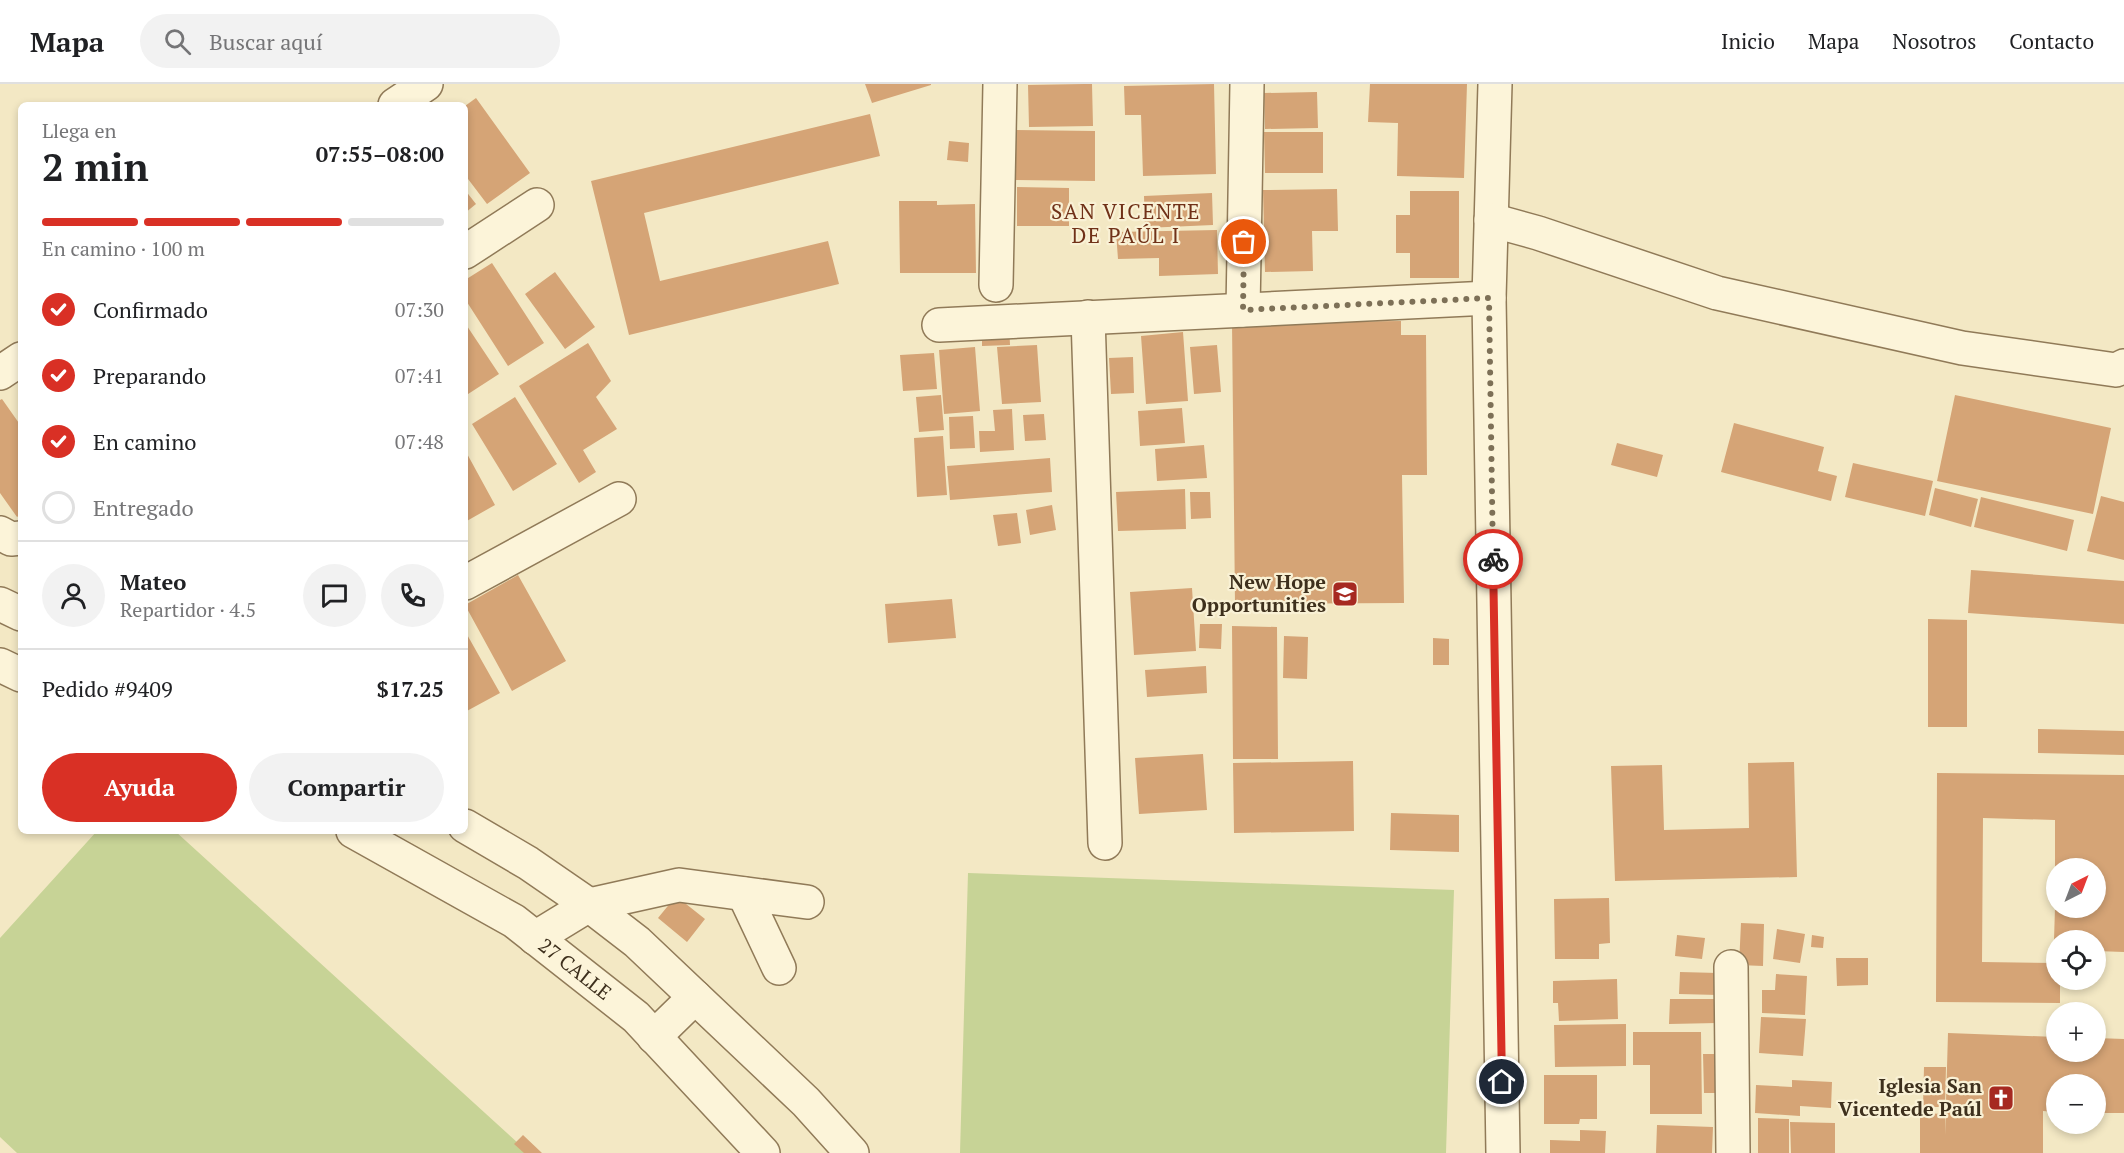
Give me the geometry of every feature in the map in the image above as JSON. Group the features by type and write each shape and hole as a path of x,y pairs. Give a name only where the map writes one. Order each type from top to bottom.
{"street":[{"path":"399,102 426,84"},
{"path":"996,285 1000,84"},
{"path":"1243,310 1247,84"},
{"path":"1495,84 1489,298 1503,1153"},
{"path":"468,250 537,205"},
{"path":"1491,220 1538,232 1717,293 1962,348 2116,370 2124,366"},
{"path":"939,325 1489,298"},
{"path":"1088,318 1105,843"},
{"path":"0,373 18,360"},
{"path":"468,581 619,499"},
{"path":"0,533 11,539 18,538"},
{"path":"0,604 18,613"},
{"path":"0,665 18,674"},
{"path":"468,828 528,863 638,942 806,1102 852,1153"},
{"name":"27 CALLE","path":"358,834 514,921 636,1017 758,1151"},
{"path":"535,939 589,905 679,885 807,902"},
{"path":"744,894 778,969"},
{"path":"1731,967 1733,1153"},
{"path":"654,1037 695,997"}],"green space":[{"path":"94,834 178,834 529,1153 17,1153 0,1137 0,938"},
{"path":"968,873 1454,890 1446,1153 960,1153"}],"building":[{"path":"865,84 931,84 931,85 872,103"},
{"path":"1092,84 1093,126 1029,127 1028,85"},
{"path":"1214,84 1216,174 1143,176 1141,115 1125,115 1124,86"},
{"path":"1370,84 1467,84 1464,178 1397,176 1398,123 1368,122"},
{"path":"1317,92 1318,128 1265,129 1264,93"},
{"path":"476,98 530,173 487,204 468,179 468,104"},
{"path":"870,114 880,156 644,213 660,281 828,241 839,284 629,335 591,181"},
{"path":"1014,130 1095,131 1095,181 1014,180"},
{"path":"1264,132 1323,132 1323,173 1265,173"},
{"path":"949,141 969,143 968,162 947,160"},
{"path":"1017,187 1069,188 1069,226 1017,226"},
{"path":"1337,189 1338,231 1312,231 1313,271 1265,272 1263,190"},
{"path":"1410,191 1459,191 1459,278 1410,278 1410,253 1396,253 1396,215 1410,215"},
{"path":"1212,193 1213,225 1145,228 1144,196"},
{"path":"468,194 476,204 468,211"},
{"path":"899,201 937,201 937,205 975,204 976,273 900,273"},
{"path":"1217,230 1218,274 1159,276 1159,258 1118,259 1116,232"},
{"path":"492,263 544,343 508,366 468,304 468,278"},
{"path":"555,272 595,327 565,349 525,294"},
{"path":"1401,321 1401,335 1426,335 1427,475 1402,475 1404,603 1235,604 1232,323"},
{"path":"1009,323 1010,345 982,346 982,324"},
{"path":"468,328 499,374 468,394"},
{"path":"1183,332 1188,401 1146,404 1141,336"},
{"path":"588,343 611,381 596,397 617,429 583,450 596,472 579,483 519,386"},
{"path":"1037,345 1041,402 1002,404 997,347"},
{"path":"1217,345 1221,392 1194,394 1190,347"},
{"path":"975,347 980,411 944,414 939,350"},
{"path":"934,353 937,389 903,391 900,355"},
{"path":"1133,357 1134,393 1111,394 1109,358"},
{"path":"941,395 944,430 919,432 916,397"},
{"path":"1955,395 2111,428 2093,514 1937,481"},
{"path":"515,397 557,464 513,491 472,424"},
{"path":"2,399 18,422 17,517 0,493 0,400"},
{"path":"1182,408 1185,443 1140,446 1138,411"},
{"path":"1012,409 1014,450 980,452 979,431 995,431 993,410"},
{"path":"1044,414 1046,440 1025,441 1023,415"},
{"path":"973,416 975,448 950,449 949,417"},
{"path":"1734,423 1824,447 1818,471 1837,476 1831,501 1721,472"},
{"path":"943,436 947,495 917,497 914,438"},
{"path":"1617,443 1663,455 1657,477 1611,465"},
{"path":"1204,445 1207,478 1157,481 1155,449"},
{"path":"468,456 495,505 468,520"},
{"path":"1050,458 1052,492 950,500 947,466"},
{"path":"1853,463 1933,481 1925,516 1845,497"},
{"path":"1935,488 1978,499 1971,527 1929,515"},
{"path":"1185,489 1186,529 1118,531 1116,492"},
{"path":"1190,492 1210,492 1211,518 1191,519"},
{"path":"2101,496 2124,502 2124,560 2087,551"},
{"path":"1981,497 2074,520 2067,551 1974,527"},
{"path":"1052,505 1056,530 1030,535 1026,510"},
{"path":"1017,513 1021,543 998,546 993,515"},
{"path":"1971,570 2124,581 2124,624 1968,613"},
{"path":"518,575 566,661 512,691 468,610 468,603"},
{"path":"1192,588 1196,651 1134,655 1130,592"},
{"path":"952,599 956,638 888,643 885,604"},
{"path":"1928,619 1967,620 1967,727 1928,727"},
{"path":"1200,624 1222,624 1221,649 1199,648"},
{"path":"1232,626 1277,627 1278,759 1233,759"},
{"path":"468,636 500,693 468,710"},
{"path":"1284,636 1308,637 1307,679 1283,678"},
{"path":"1433,638 1449,639 1449,665 1433,665"},
{"path":"1206,666 1207,693 1147,697 1145,670"},
{"path":"2038,729 2124,731 2124,755 2038,753"},
{"path":"1203,754 1207,810 1139,814 1135,758"},
{"path":"1353,761 1354,831 1234,833 1233,763"},
{"path":"1794,762 1797,877 1615,881 1611,766 1662,765 1664,830 1749,828 1748,763"},
{"path":"1937,773 2124,775 2124,952 2106,951 2106,930 2054,930 2055,918 2106,918 2106,858 2055,858 2055,820 1983,818 1982,962 2046,963 2046,990 2060,990 2060,1002 1936,1002"},
{"path":"1391,813 1459,815 1459,852 1390,850"},
{"path":"676,896 705,919 687,942 658,918"},
{"path":"1609,898 1610,943 1599,944 1599,959 1555,959 1554,899"},
{"path":"1741,923 1764,924 1763,966 1739,965"},
{"path":"1777,929 1805,934 1800,963 1773,959"},
{"path":"1677,935 1705,938 1702,959 1675,956"},
{"path":"1812,935 1824,937 1823,948 1811,947"},
{"path":"1836,958 1868,958 1868,985 1837,986"},
{"path":"1680,972 1718,973 1718,995 1679,994"},
{"path":"1776,974 1807,976 1805,1015 1762,1013 1762,990 1775,990"},
{"path":"1617,979 1618,1019 1559,1021 1558,1003 1553,1003 1553,981"},
{"path":"1670,999 1717,999 1717,1023 1669,1024"},
{"path":"1761,1017 1806,1019 1803,1056 1759,1053"},
{"path":"1626,1024 1626,1066 1555,1067 1554,1025"},
{"path":"1633,1032 1701,1032 1702,1114 1650,1114 1650,1065 1633,1065"},
{"name":"Iglesia San Vicentede Paúl","path":"1948,1033 2046,1037 2046,1062 2106,1062 2106,1038 2124,1039 2124,1113 2106,1113 2106,1074 2046,1074 2043,1153 1920,1153 1920,1113 1945,1114 1945,1135"},
{"path":"1703,1054 1721,1054 1721,1093 1704,1093"},
{"path":"1924,1067 1946,1067 1945,1107 1923,1107"},
{"path":"1544,1075 1597,1075 1597,1119 1580,1119 1579,1124 1544,1124"},
{"path":"1792,1080 1832,1082 1831,1108 1800,1106 1800,1116 1755,1113 1756,1085 1792,1087"},
{"path":"1758,1118 1789,1119 1789,1153 1758,1153"},
{"path":"1790,1122 1835,1123 1835,1153 1791,1153"},
{"path":"1657,1125 1713,1127 1712,1153 1656,1153"},
{"path":"1580,1130 1606,1131 1605,1153 1550,1153 1550,1140 1580,1141"},
{"path":"523,1135 542,1153 524,1153 514,1144"}],"way so far":[{"path":"1244,242 1243,310 1489,298 1493,559"}],"place":[{"name":"New Hope Opportunities","path":"1345,594"},
{"name":"Iglesia San Vicentede Paúl","path":"2001,1098"}],"district":[{"name":"SAN VICENTE DE PAÚL I","path":"1126,224"}],"route":[{"path":"1493,559 1502,1082"}]}
